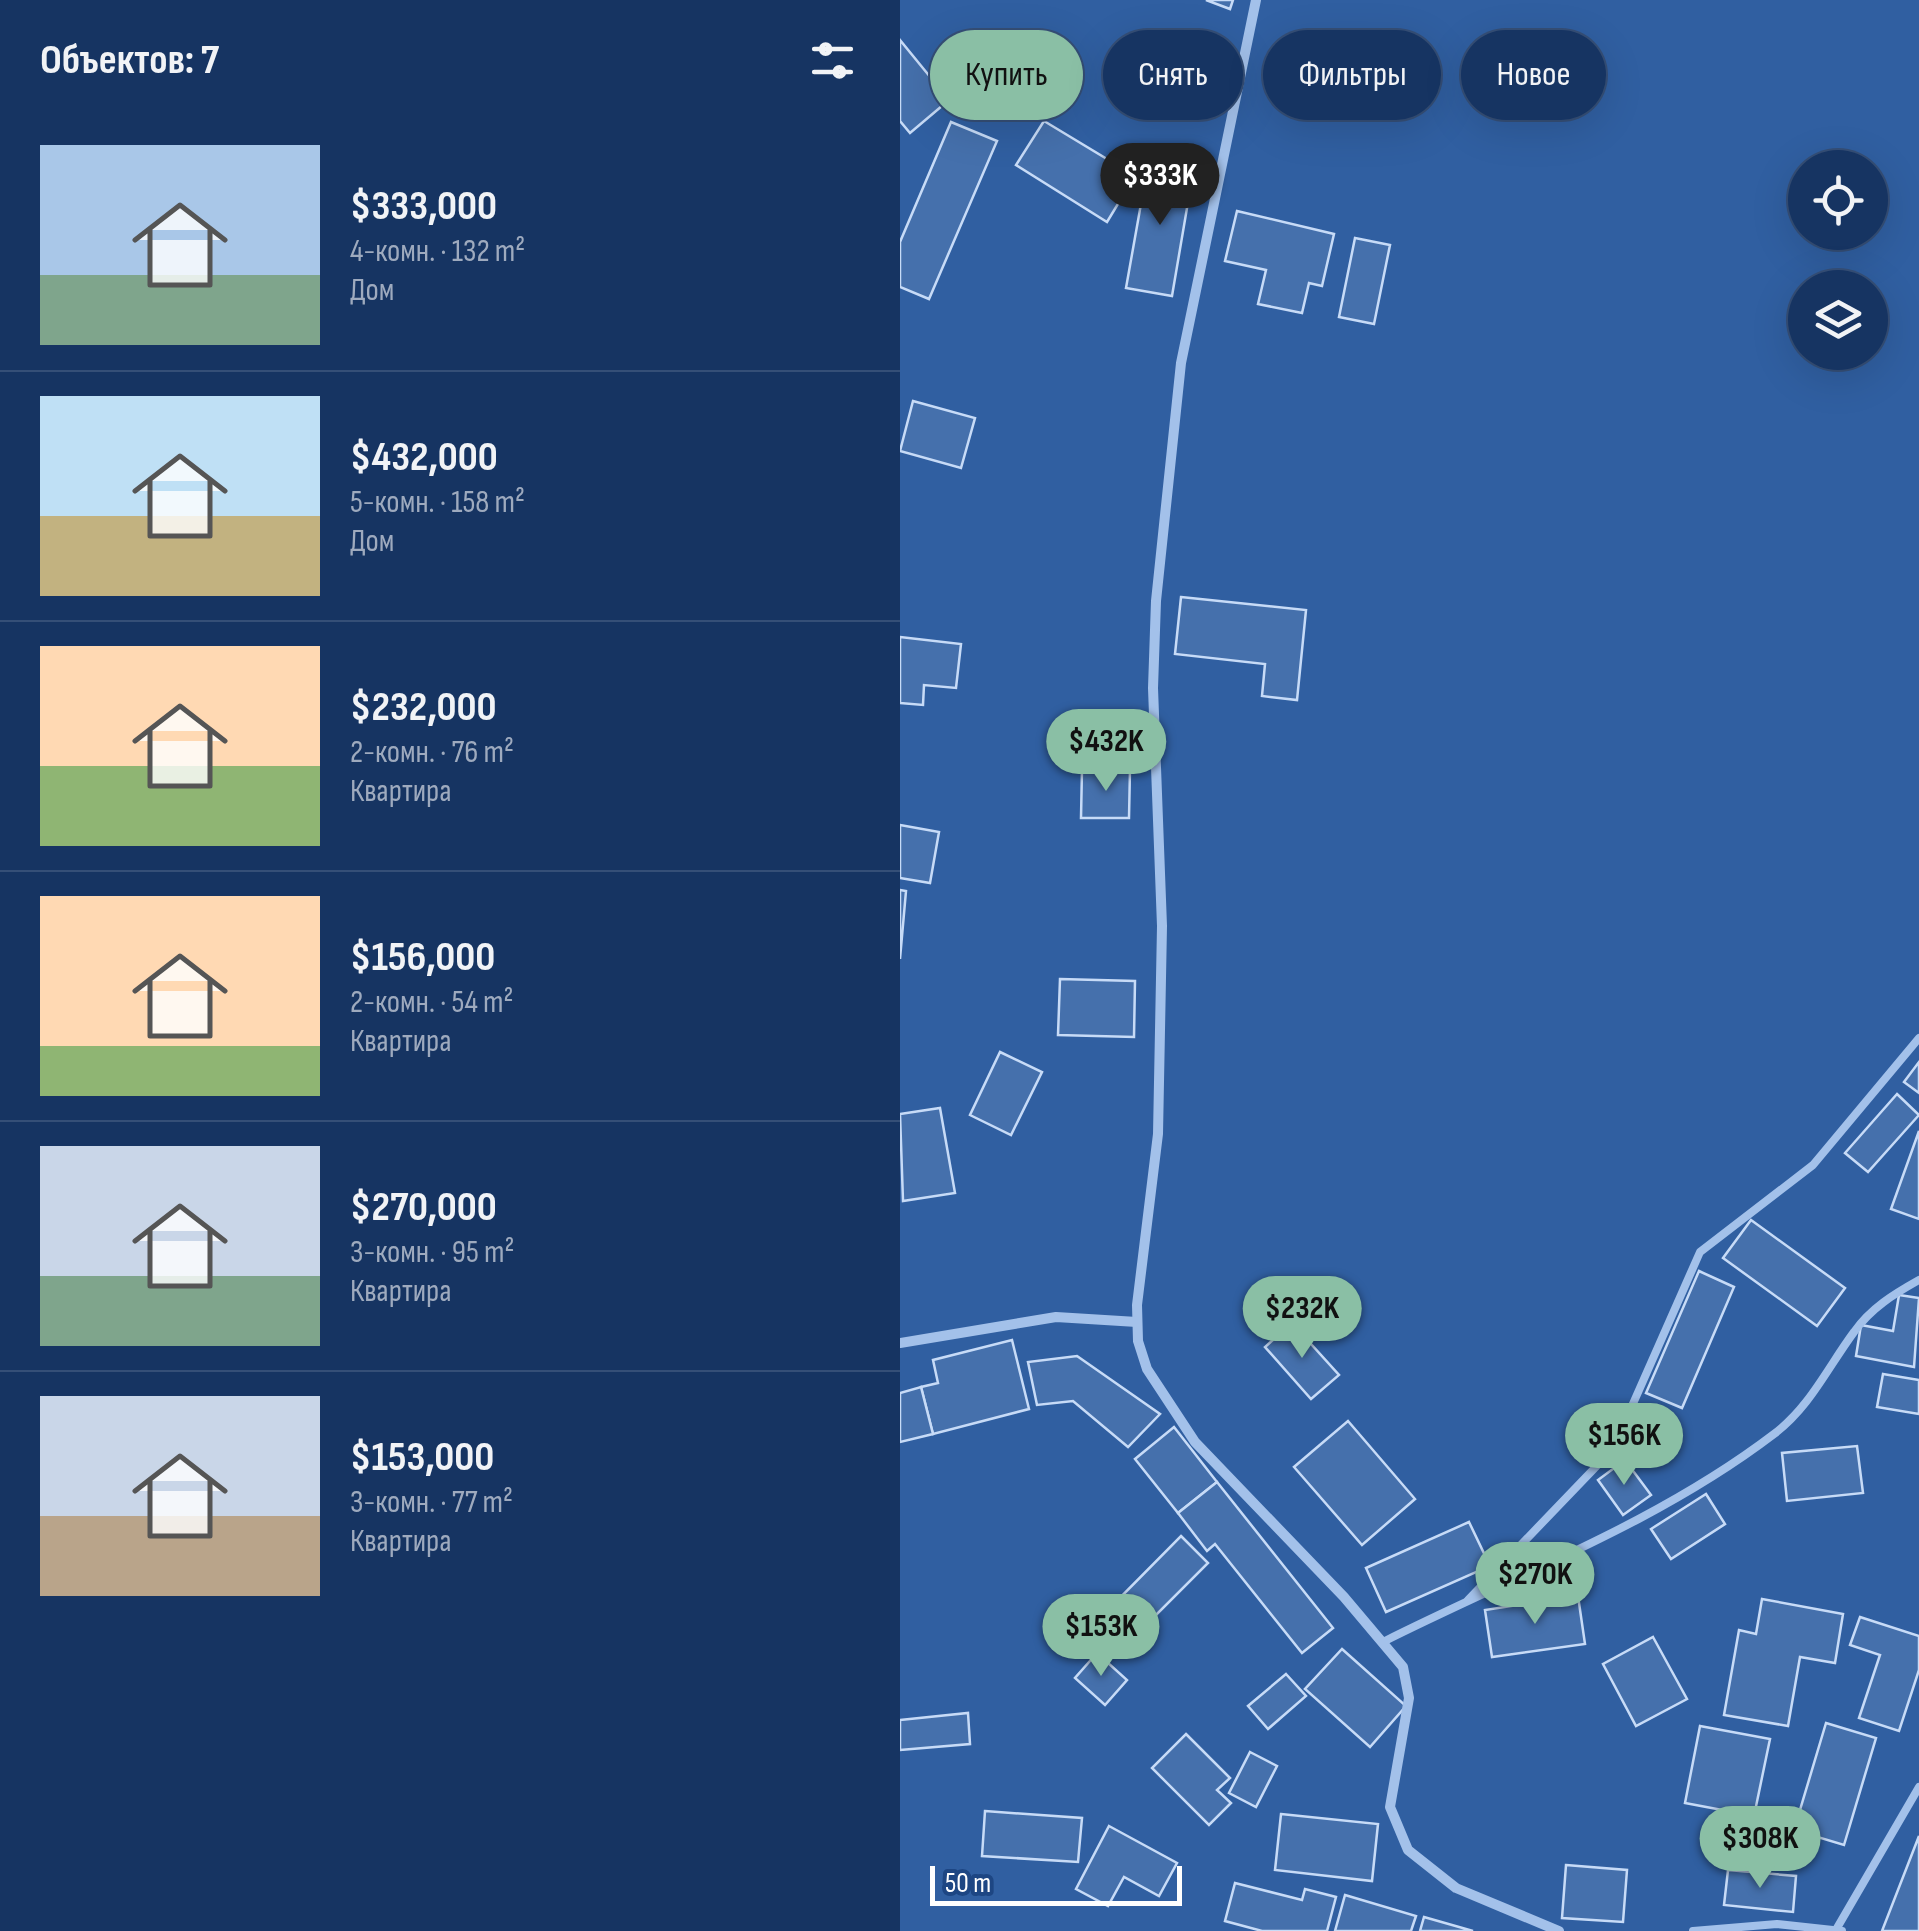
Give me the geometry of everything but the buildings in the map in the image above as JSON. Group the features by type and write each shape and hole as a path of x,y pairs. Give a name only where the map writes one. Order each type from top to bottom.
{"street":[{"path":"1256,0 1180,363 1156,602 1153,688 1162,926 1159,1098 1156,1176 1137,1322 1148,1370 1195,1442 1403,1667 1407,1684 1406,1720 1394,1762 1390,1807 1402,1842 1430,1871 1456,1888 1560,1931"},
{"path":"900,1343 1056,1318 1137,1322"}],"lane":[{"path":"1468,1600 1613,1449 1696,1258 1813,1165 1919,1038"},
{"path":"1383,1642 1604,1538 1744,1457 1806,1402 1868,1316 1889,1296 1919,1280"},
{"path":"1693,1931 1777,1924 1839,1929 1919,1787"}],"shaded area":[{"path":"900,0 1919,0 1919,1931 900,1931"}]}
